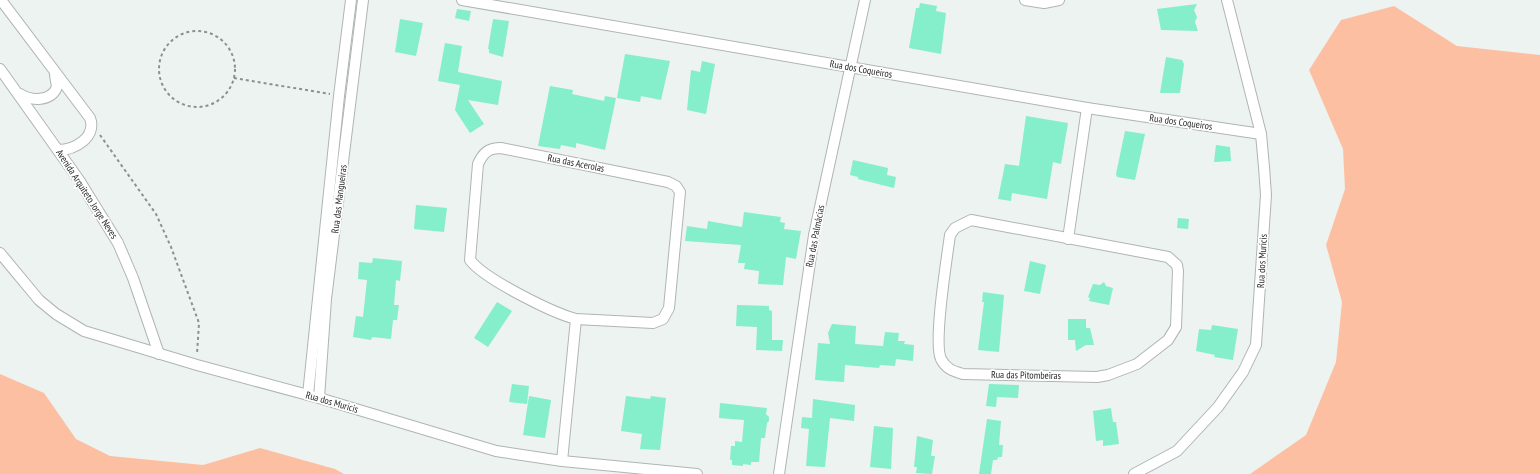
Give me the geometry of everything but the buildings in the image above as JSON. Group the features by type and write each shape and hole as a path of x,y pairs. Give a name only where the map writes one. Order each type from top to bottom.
{"street":[{"path":"1,0 90,118 92,124 90,133 82,142 72,148 58,150"},
{"name":"Rua das Mangueiras","path":"308,395 339,96 351,0"},
{"name":"Rua das Mangueiras","path":"319,398 326,299 363,0"},
{"name":"Rua dos Coqueiros","path":"462,0 1087,108 1261,134"},
{"name":"Rua das Palmácias","path":"779,474 814,235 865,0"},
{"path":"1025,0 1044,3 1059,0"},
{"name":"Rua dos Muricis","path":"1134,474 1177,451 1218,407 1243,372 1256,345 1266,195 1261,134 1227,0"},
{"name":"Avenida Arquiteto Jorge Neves","path":"0,69 18,92 58,150 118,243 133,278 159,354"},
{"path":"18,92 31,99 45,98 52,95 57,87 55,72"},
{"path":"339,96 351,98"},
{"path":"1068,239 1087,108"},
{"name":"Rua das Acerolas","path":"492,148 501,148 668,182 678,189 667,314 663,319 653,323 576,319 562,315 484,275 470,260 478,164 482,156 492,148"},
{"name":"Rua das Pitombeiras","path":"971,220 983,221 1068,239 1168,257 1177,265 1176,327 1168,340 1137,364 1123,370 1097,377 963,374 950,370 943,362 939,350 942,290 950,235 955,228 971,220"},
{"name":"Rua dos Muricis","path":"0,253 39,300 56,314 84,331 197,366 319,398 496,451 562,461 697,474"},
{"path":"562,461 576,319"}],"path":[{"path":"196,31 206,32 215,36 230,49 235,68 234,78 231,87 217,101 203,106 188,106 171,97 165,90 160,80 160,61 169,43 177,37 196,31"},
{"path":"234,78 339,96"},
{"path":"92,124 156,214 171,247 199,322 197,366"}],"shaded area":[{"path":"1394,6 1457,46 1540,55 1540,474 1250,474 1306,435 1336,362 1342,302 1326,245 1345,189 1343,149 1309,70 1341,20"},
{"path":"0,374 44,393 76,439 110,456 203,465 260,448 335,469 344,474 0,474"}]}
